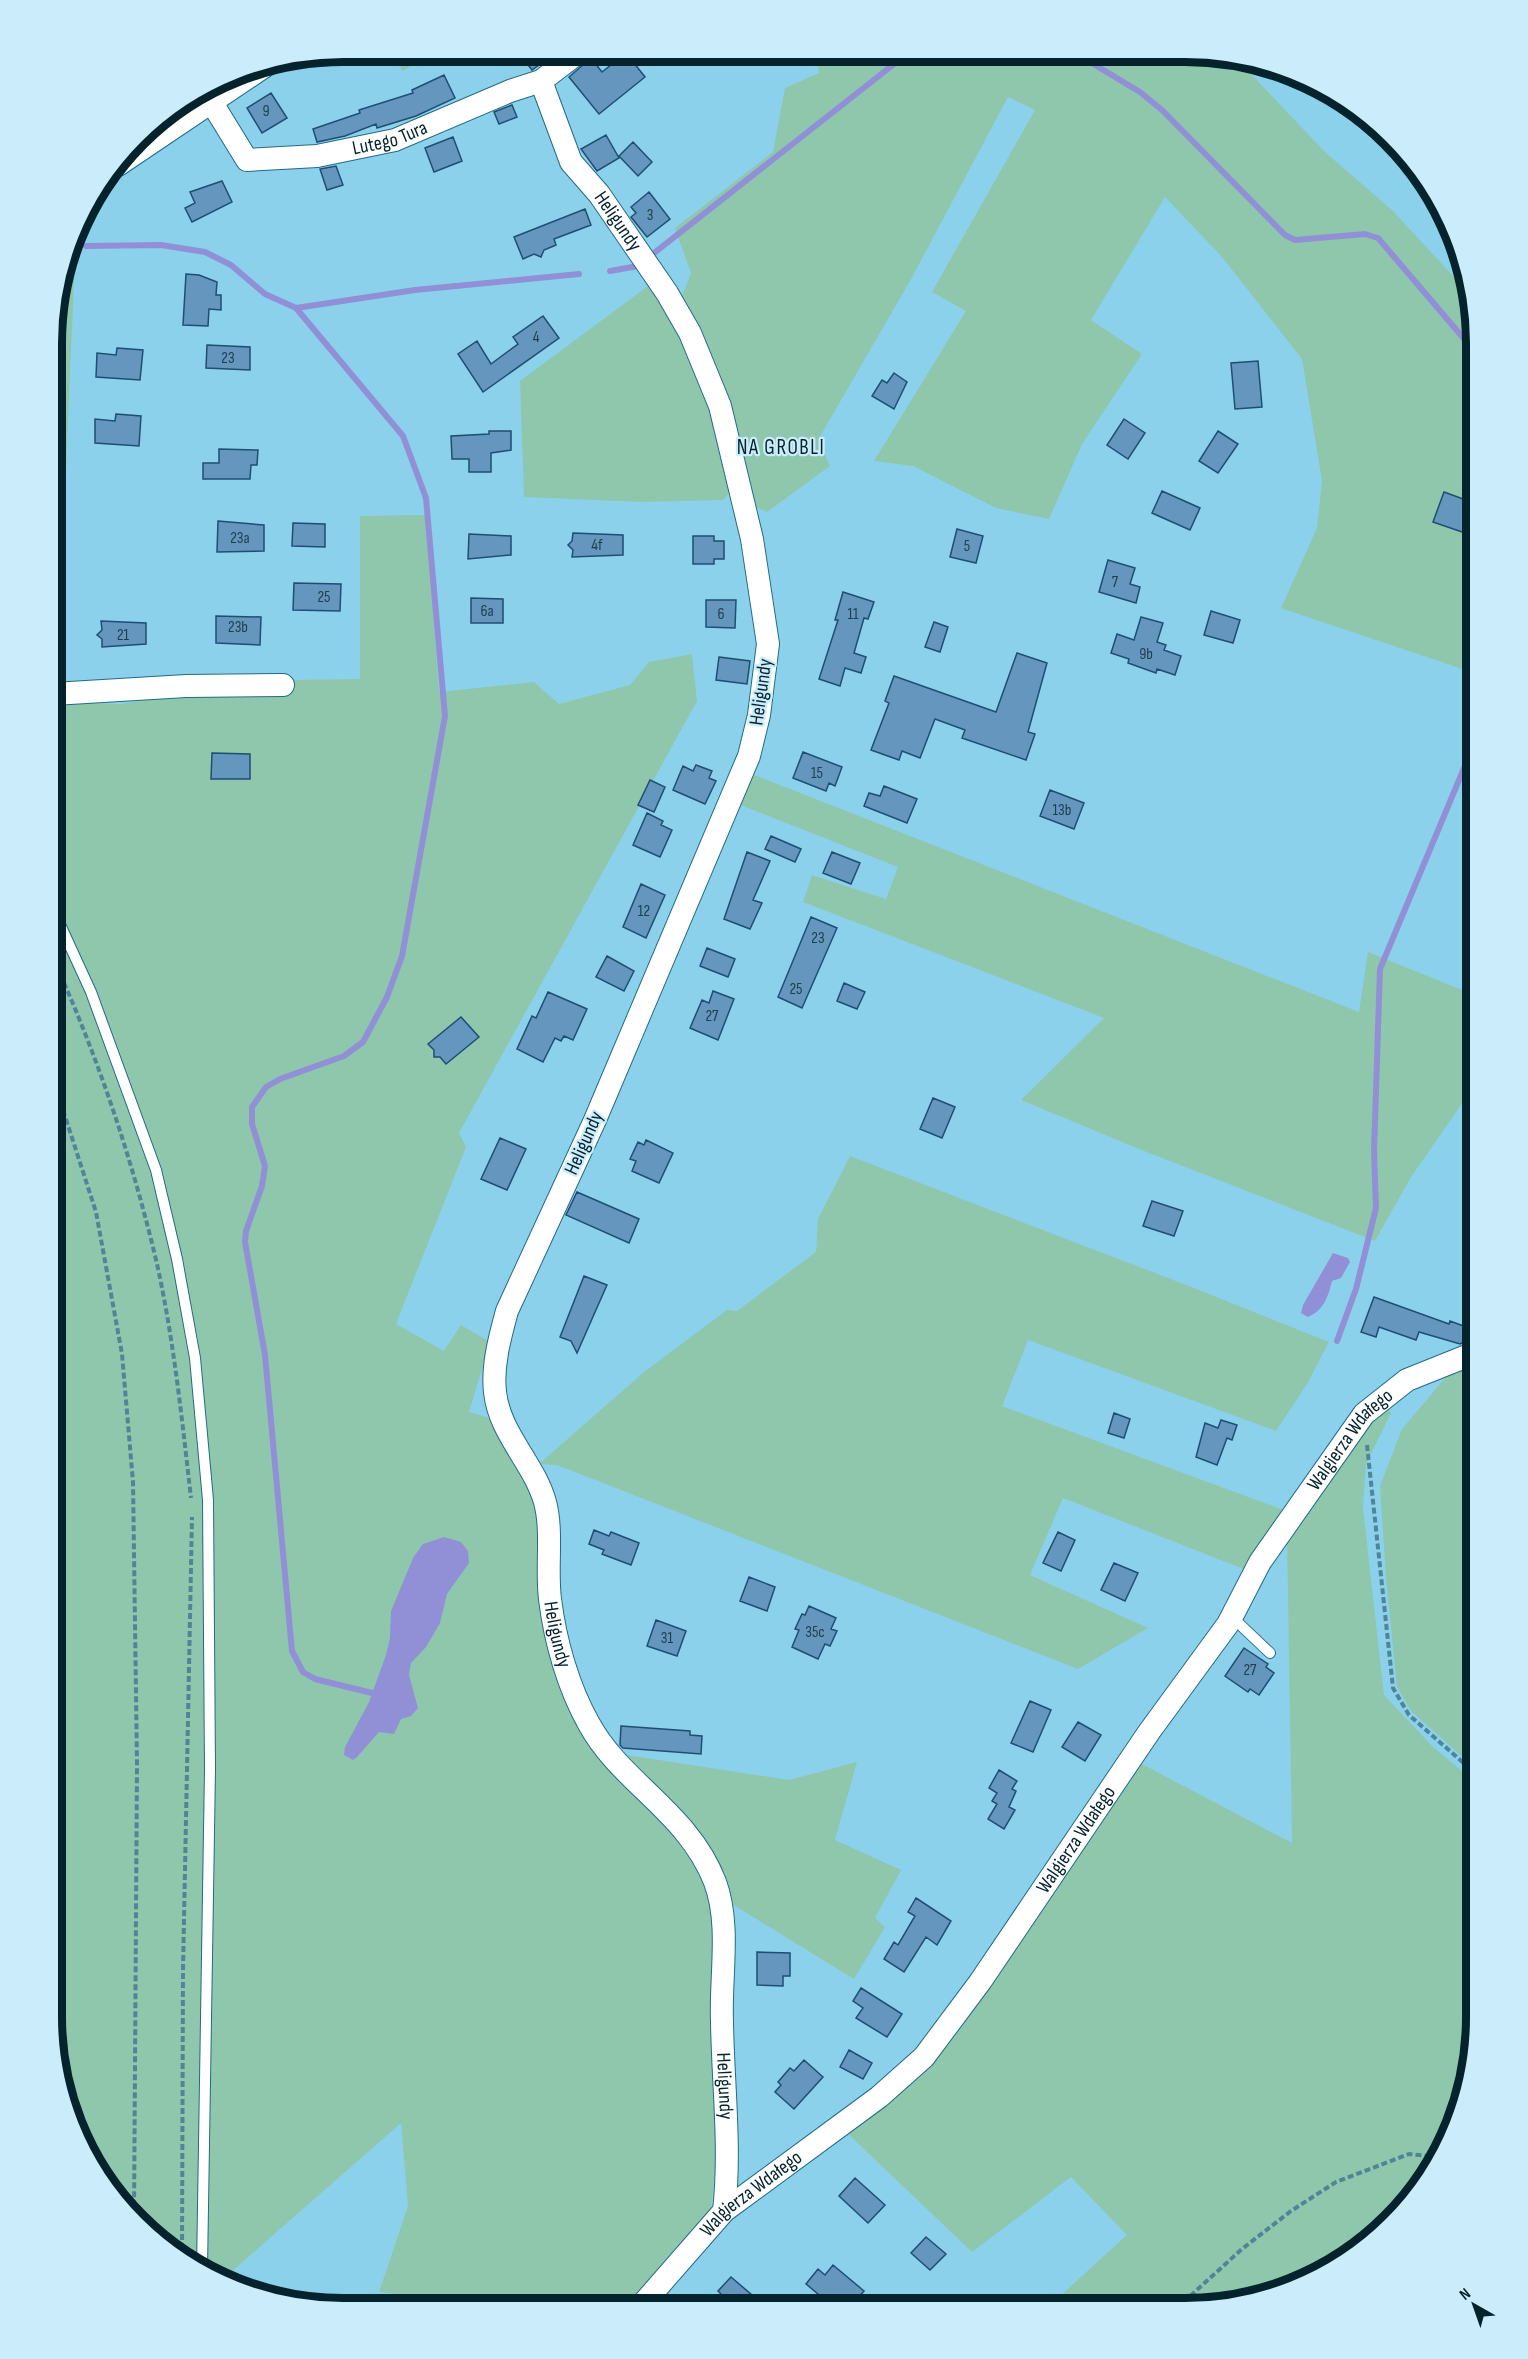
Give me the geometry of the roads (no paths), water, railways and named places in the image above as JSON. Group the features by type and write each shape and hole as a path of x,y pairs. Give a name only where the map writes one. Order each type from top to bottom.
{"street":[{"name":"Lutego Tura","path":"212,103 247,160 317,156 395,140 541,81 566,62"},
{"path":"133,155 249,77"},
{"name":"Heligundy","path":"541,81 571,162 599,194 668,293 690,333 707,372 720,406 746,513 768,644 759,716 749,756 594,1120 507,1311 500,1336 495,1381 495,1395 504,1421 532,1469 546,1504 550,1599 564,1665 589,1724 620,1764 661,1803 686,1832 703,1856 716,1884 723,1937 722,2020 728,2177 724,2211"},
{"path":"62,693 186,686 283,685"},
{"name":"Walgierza Wdałego","path":"649,2298 724,2211 879,2097 924,2057 980,1982 1149,1732 1232,1617 1260,1562 1364,1414 1407,1380 1466,1356"}],"lane":[{"path":"62,929 91,992 156,1170 177,1259 195,1358 208,1500 210,1769 202,2260"},
{"path":"1232,1617 1270,1653"}],"water":[{"path":"1333,1253 1348,1258 1350,1262 1341,1278 1332,1281 1322,1307 1308,1317 1301,1313 1303,1305"},
{"path":"444,1537 461,1542 468,1551 469,1563 447,1594 440,1623 426,1647 411,1663 409,1675 418,1708 411,1716 401,1719 394,1734 379,1732 353,1760 344,1755 345,1747 369,1702 386,1655 390,1638 391,1611 413,1558 423,1544"}],"waterway":[{"path":"649,257 897,62"},
{"path":"1090,62 1140,92 1162,110 1285,235 1295,240 1365,234 1378,238 1466,341"},
{"path":"86,246 161,245 205,252 231,265 265,294 296,308 403,436 426,498 445,716 402,956 387,997 363,1042 344,1056 280,1079 266,1087 252,1107 252,1124 265,1166 262,1186 246,1231 245,1242 265,1355 292,1651 303,1672 315,1679 372,1693"},
{"path":"610,271 638,266"},
{"path":"296,308 415,290 579,274"},
{"path":"1337,1341 1356,1289 1376,1208 1374,1151 1380,969 1466,763"}],"district":[{"name":"NA GROBLI","path":"781,447"}]}
